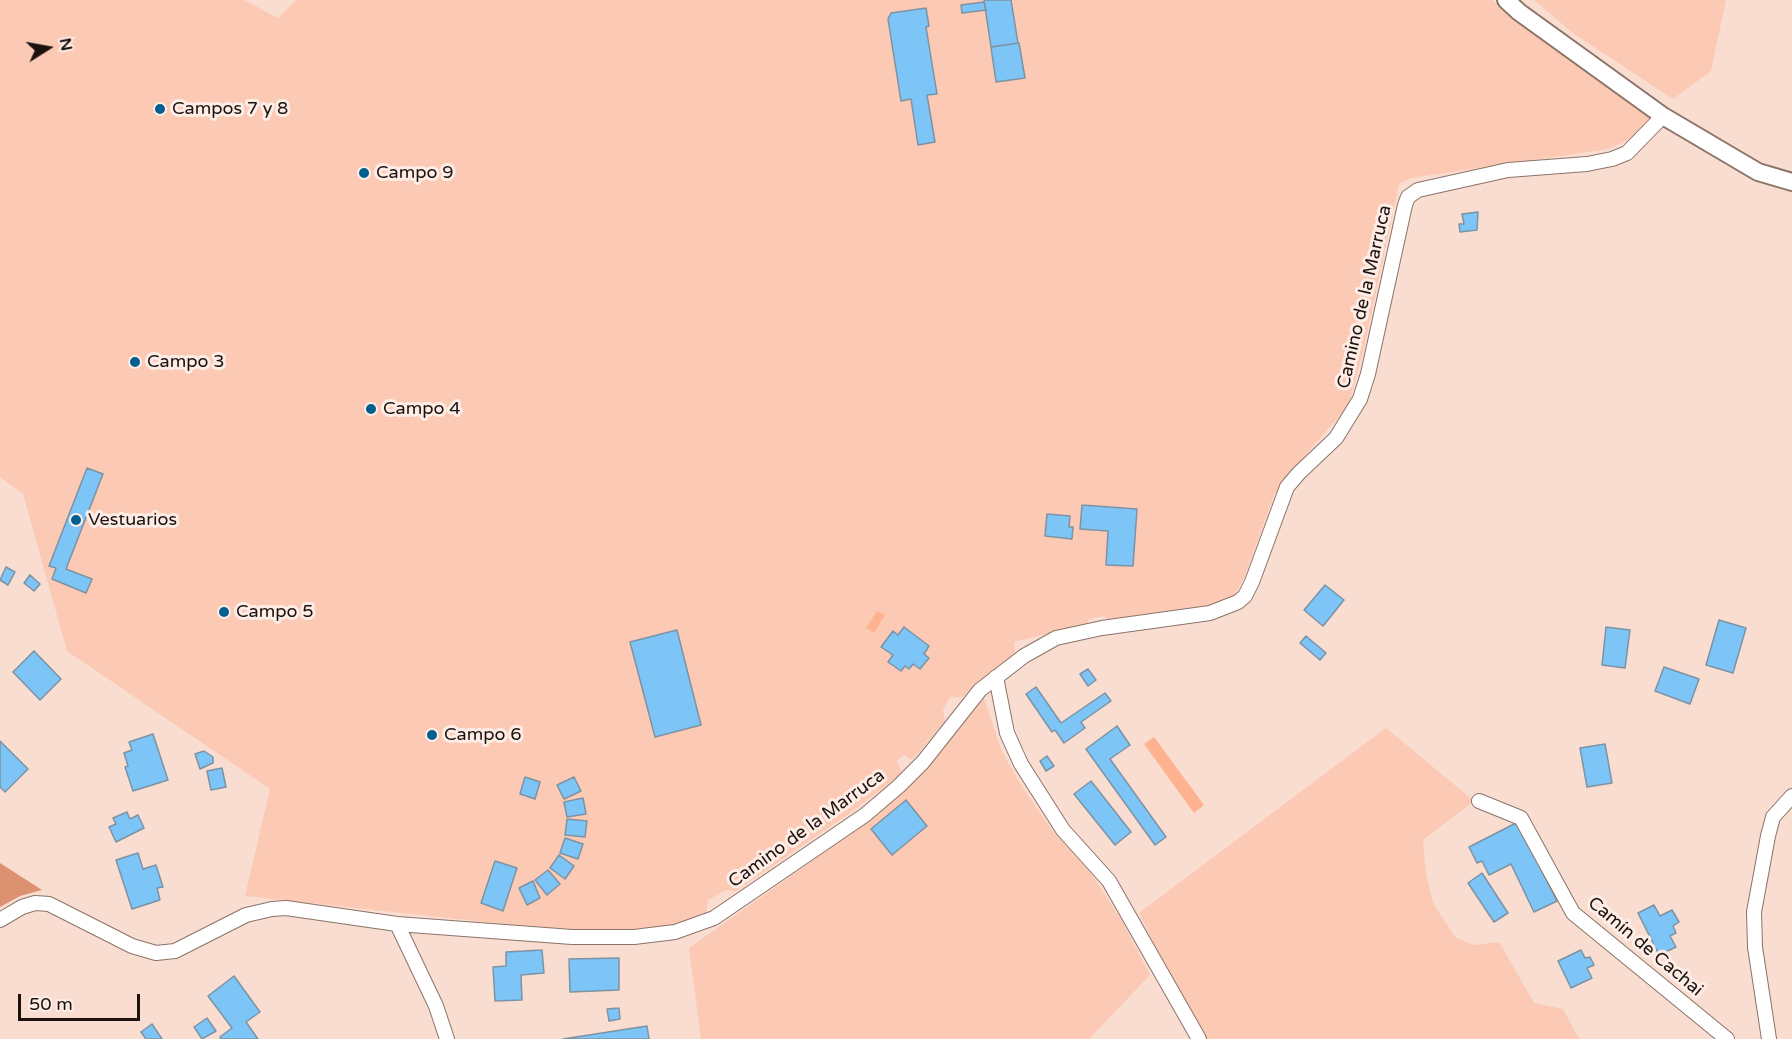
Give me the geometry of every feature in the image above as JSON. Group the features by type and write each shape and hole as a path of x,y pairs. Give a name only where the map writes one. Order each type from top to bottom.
{"street":[{"path":"1506,0 1519,12 1663,116 1758,171 1792,182"},
{"name":"Camino de la Marruca","path":"0,920 22,907 35,903 49,904 132,946 156,953 175,951 246,915 286,908 397,924 572,937 634,937 675,932 714,918 865,815 899,786 922,762 980,690 1024,656 1056,638 1101,628 1210,613 1238,602 1245,596 1287,488 1299,473 1336,438 1360,399 1368,374 1408,197 1418,190 1508,170 1587,164 1612,159 1627,153 1663,116"},
{"path":"996,677 1007,733 1021,764 1063,830 1108,881 1199,1039"},
{"path":"1769,1039 1755,947 1754,912 1773,817 1792,796"},
{"name":"Camín de Cachai","path":"1479,801 1521,818 1573,913 1727,1039"},
{"path":"397,924 436,1006 447,1039"}],"shaded area":[{"path":"0,0 244,0 278,18 296,0 1492,0 1651,118 1631,139 1608,149 1411,178 1399,184 1363,352 1348,407 1274,495 1244,578 1235,594 1224,602 1211,606 1108,620 1104,616 1089,619 1087,624 1014,642 1015,655 979,680 963,697 950,697 943,709 945,721 912,760 904,755 897,761 902,774 736,891 726,890 708,900 706,913 671,927 608,933 577,932 245,896 270,789 67,651 23,494 0,477"},
{"path":"1534,0 1726,0 1711,71 1673,99 1574,34"},
{"path":"877,611 885,615 874,633 866,628"},
{"path":"984,698 1002,752 1023,788 1051,829 1090,872 1121,919 1150,975 1089,1039 701,1039 689,948 842,840 906,788 977,700"},
{"path":"1386,728 1474,801 1423,840 1426,874 1433,903 1455,937 1473,945 1499,942 1534,1003 1563,1009 1579,1039 1205,1039 1139,913"},
{"path":"1154,737 1204,805 1194,813 1144,744"},
{"path":"0,863 42,890 20,896 0,907"}],"building":[{"path":"984,0 1011,0 1018,43 991,47"},
{"path":"984,2 986,10 962,13 961,5"},
{"path":"926,8 929,26 926,27 937,94 927,95 935,142 918,145 911,99 901,101 888,19 891,13"},
{"path":"1019,43 1025,78 996,82 991,47"},
{"path":"1478,212 1477,230 1460,232 1459,224 1464,224 1462,214"},
{"name":"Vestuarios","path":"87,468 103,474 66,569 92,579 86,593 52,579 56,568 49,566"},
{"path":"1082,505 1137,509 1133,566 1106,565 1108,531 1080,529"},
{"path":"1047,514 1070,516 1069,527 1073,527 1072,539 1045,536"},
{"path":"6,567 15,572 8,585 0,580"},
{"path":"30,575 40,584 34,591 24,583"},
{"path":"1325,585 1344,600 1323,626 1304,610"},
{"path":"1719,620 1746,628 1733,673 1706,665"},
{"path":"904,627 929,646 924,654 929,658 920,669 913,664 909,669 905,666 901,671 888,662 893,655 881,647 893,631 898,635"},
{"path":"1606,627 1630,630 1625,668 1602,665"},
{"path":"677,630 701,725 655,737 630,642"},
{"path":"1306,636 1326,653 1320,660 1300,643"},
{"path":"34,651 61,679 40,700 13,672"},
{"path":"1664,667 1699,679 1690,704 1655,691"},
{"path":"1088,669 1096,680 1088,686 1080,674"},
{"path":"1036,687 1061,723 1105,693 1111,701 1081,722 1085,728 1064,743 1055,730 1052,732 1026,694"},
{"path":"1117,726 1130,745 1110,759 1166,837 1155,845 1086,749"},
{"path":"153,734 168,780 133,791 125,767 128,766 124,753 132,750 129,742"},
{"path":"0,741 28,769 5,792 0,787"},
{"path":"1605,744 1612,783 1587,787 1580,748"},
{"path":"204,751 213,757 213,763 200,769 195,754"},
{"path":"1047,756 1054,766 1046,771 1040,761"},
{"path":"222,768 226,787 211,790 207,771"},
{"path":"525,777 540,782 535,799 520,794"},
{"path":"574,777 581,791 564,799 557,785"},
{"path":"1091,781 1131,832 1115,845 1074,794"},
{"path":"583,798 586,814 567,817 564,802"},
{"path":"906,800 927,826 892,855 871,829"},
{"path":"127,812 130,819 138,815 144,828 116,842 109,827 116,824 113,818"},
{"path":"567,819 587,821 585,837 565,835"},
{"path":"1518,822 1557,901 1534,912 1511,864 1489,875 1482,861 1477,863 1469,847"},
{"path":"565,838 583,844 578,859 560,853"},
{"path":"138,853 143,869 156,865 163,887 157,888 160,900 132,909 116,860"},
{"path":"559,855 574,866 565,879 550,868"},
{"path":"495,861 517,868 503,911 481,903"},
{"path":"548,870 560,884 547,895 535,880"},
{"path":"1482,873 1508,913 1494,922 1468,883"},
{"path":"533,881 540,898 527,905 519,888"},
{"path":"1654,905 1660,916 1672,910 1679,922 1673,926 1676,933 1670,936 1676,947 1659,955 1638,913"},
{"path":"542,950 544,973 521,975 522,1000 495,1001 493,967 506,966 506,952"},
{"path":"1581,950 1585,958 1590,957 1594,965 1587,968 1592,978 1571,988 1558,961"},
{"path":"619,958 619,990 570,992 569,959"},
{"path":"234,976 260,1012 246,1022 258,1039 221,1039 220,1037 232,1028 208,996"},
{"path":"619,1008 620,1019 609,1021 607,1009"},
{"path":"207,1018 216,1031 202,1039 194,1027"},
{"path":"152,1024 162,1039 146,1039 141,1032"},
{"path":"647,1026 649,1039 563,1039"}],"place":[{"name":"Campos 7 y 8","path":"160,109"},
{"name":"Campo 9","path":"364,173"},
{"name":"Campo 3","path":"135,362"},
{"name":"Campo 4","path":"371,409"},
{"name":"Vestuarios","path":"76,520"},
{"name":"Campo 5","path":"224,612"},
{"name":"Campo 6","path":"432,735"}]}
